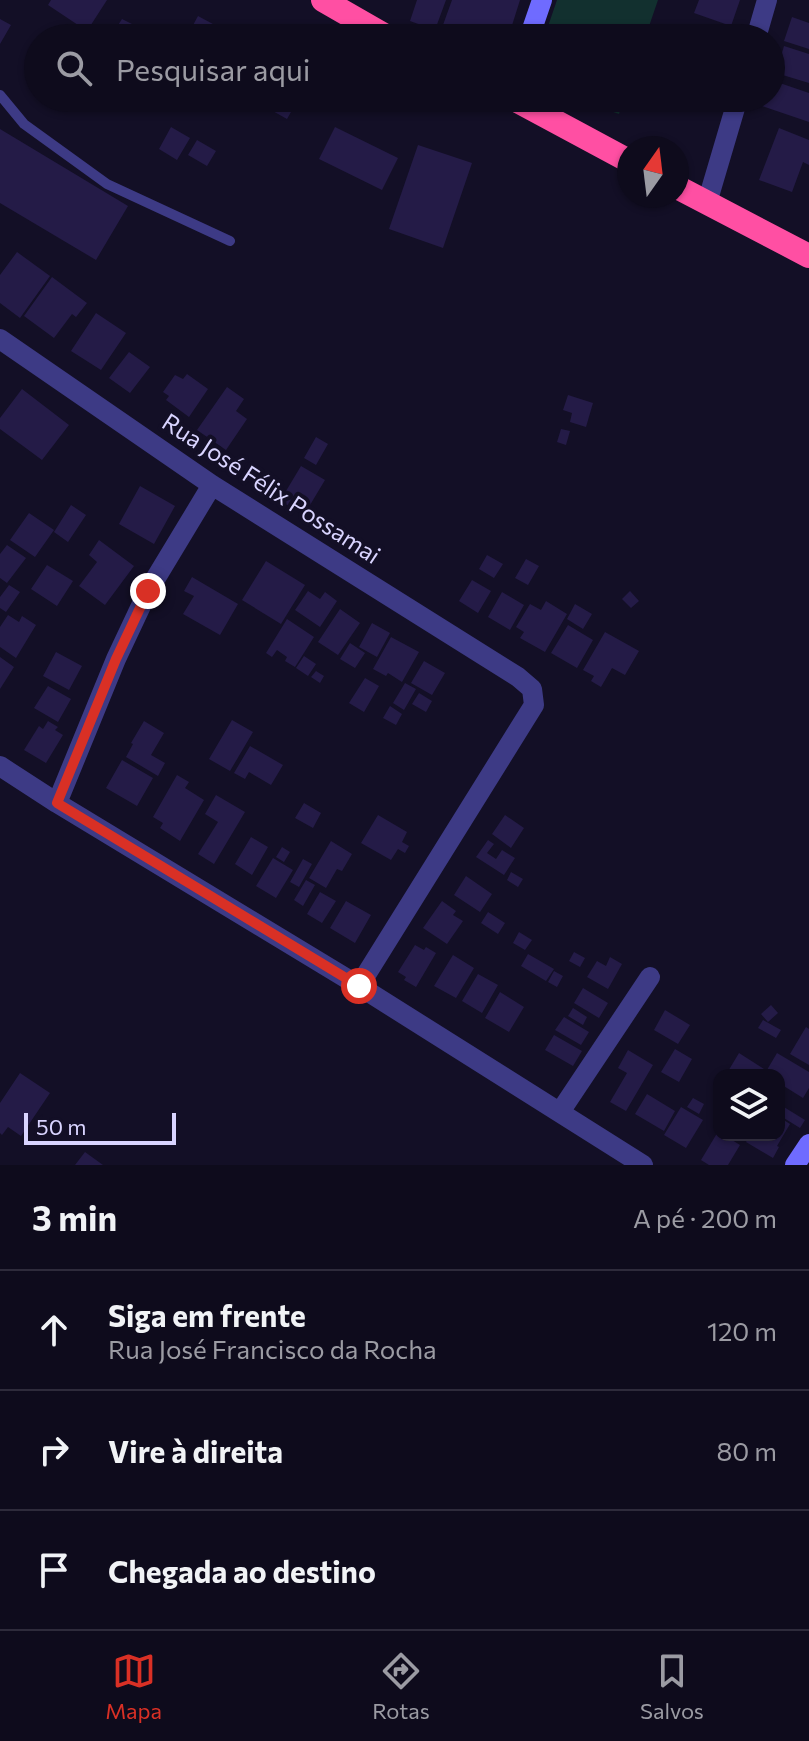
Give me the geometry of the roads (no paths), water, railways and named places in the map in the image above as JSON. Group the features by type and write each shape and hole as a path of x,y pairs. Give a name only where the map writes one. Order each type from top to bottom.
{"highway":[{"path":"323,0 365,24"},
{"path":"538,112 617,155"},
{"path":"689,193 809,256"}],"street":[{"path":"534,24 542,0"},
{"path":"760,24 767,0"},
{"path":"707,203 734,112"},
{"name":"Rua José Félix Possamai","path":"0,339 212,485 518,677 532,689 534,705 359,986"},
{"path":"57,803 116,659 148,591 212,485"},
{"path":"0,766 643,1165"},
{"path":"560,1112 650,977"},
{"path":"795,1165 809,1144"}],"lane":[{"path":"0,95 24,124 107,184 230,241"}]}
